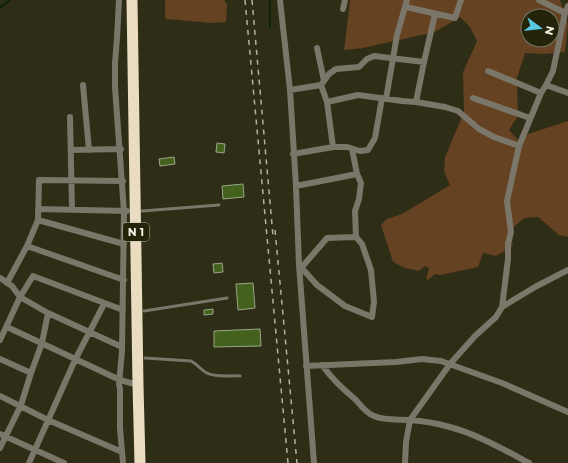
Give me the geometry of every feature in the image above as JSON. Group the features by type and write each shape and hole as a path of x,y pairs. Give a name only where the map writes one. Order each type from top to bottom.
{"highway":[{"name":"N 1","path":"132,0 134,211 140,463"},
{"name":"N 1","path":"139,0 134,211 144,311 147,463"}],"street":[{"path":"119,0 115,87 123,181 134,211 124,244 120,380 120,428 124,463"},
{"path":"280,0 290,90 306,366 314,463"},
{"path":"342,9 345,0"},
{"path":"293,154 347,147 360,151 368,150 375,138 394,58 397,35 407,0"},
{"path":"406,7 454,18 461,0"},
{"path":"405,463 406,442 410,420 450,364 474,336 496,317 502,307 508,259 508,244 511,232 507,200 519,146 541,93 553,71 567,9 539,0"},
{"path":"416,102 435,14"},
{"path":"317,48 327,102 333,148"},
{"path":"290,90 323,83 329,74 336,69 359,67 367,59 374,56 424,62"},
{"path":"488,71 541,93"},
{"path":"83,85 89,150"},
{"path":"546,85 568,94"},
{"path":"327,102 358,95 446,107 458,111 478,129 494,137 519,146"},
{"path":"473,98 530,118"},
{"path":"70,117 72,209"},
{"path":"300,266 310,279 345,306 371,318 374,302 371,270 362,244 356,238 355,211 359,199 361,183 357,174 352,149"},
{"path":"71,150 121,150"},
{"path":"296,186 357,174"},
{"path":"7,283 28,246 38,220 39,180 123,181"},
{"path":"38,209 134,211"},
{"path":"38,220 124,244"},
{"path":"300,266 327,238 356,238"},
{"path":"28,246 124,280"},
{"path":"502,307 535,287 568,270"},
{"path":"1,337 20,297 33,276 123,310"},
{"path":"0,278 12,286 20,297 48,313 122,347"},
{"path":"29,463 75,360 104,304"},
{"path":"0,448 3,435 21,406 42,343 48,313"},
{"path":"7,327 120,380 138,385"},
{"path":"0,359 31,373"},
{"path":"306,366 396,362 422,359 450,364 502,383 568,412"},
{"path":"322,365 334,381 368,413 381,418 445,425 497,446 529,463"},
{"path":"0,396 48,420 122,452"},
{"path":"3,435 64,463"}],"lane":[{"path":"134,211 219,205"},
{"path":"144,311 227,298"},
{"path":"145,358 191,361 212,375 240,376"}],"shaded area":[{"path":"165,0 224,0 227,4 226,22 212,23 166,19"},
{"path":"350,0 560,0 568,24 565,52 544,54 525,53 517,78 518,116 509,130 519,141 528,134 568,121 568,237 559,235 538,217 524,218 509,231 513,246 496,256 483,253 478,267 441,275 435,274 428,280 426,279 429,268 425,266 419,271 405,268 393,262 381,225 387,219 402,214 450,185 444,171 445,157 464,112 463,72 477,41 470,27 460,17 435,32 363,48 344,50"}],"building":[{"path":"217,143 225,144 224,153 216,152"},
{"path":"174,157 175,164 160,166 159,159"},
{"path":"243,184 244,197 223,199 222,186"},
{"path":"222,263 223,272 214,273 213,264"},
{"path":"253,283 255,308 238,310 236,284"},
{"path":"213,309 213,314 204,315 204,310"},
{"path":"260,329 261,346 214,347 214,331"}],"waterway":[{"path":"0,8 10,0"},
{"path":"270,0 270,27"}],"railway":[{"path":"245,0 288,463"},
{"path":"252,0 273,236"},
{"path":"275,230 297,463"}]}
